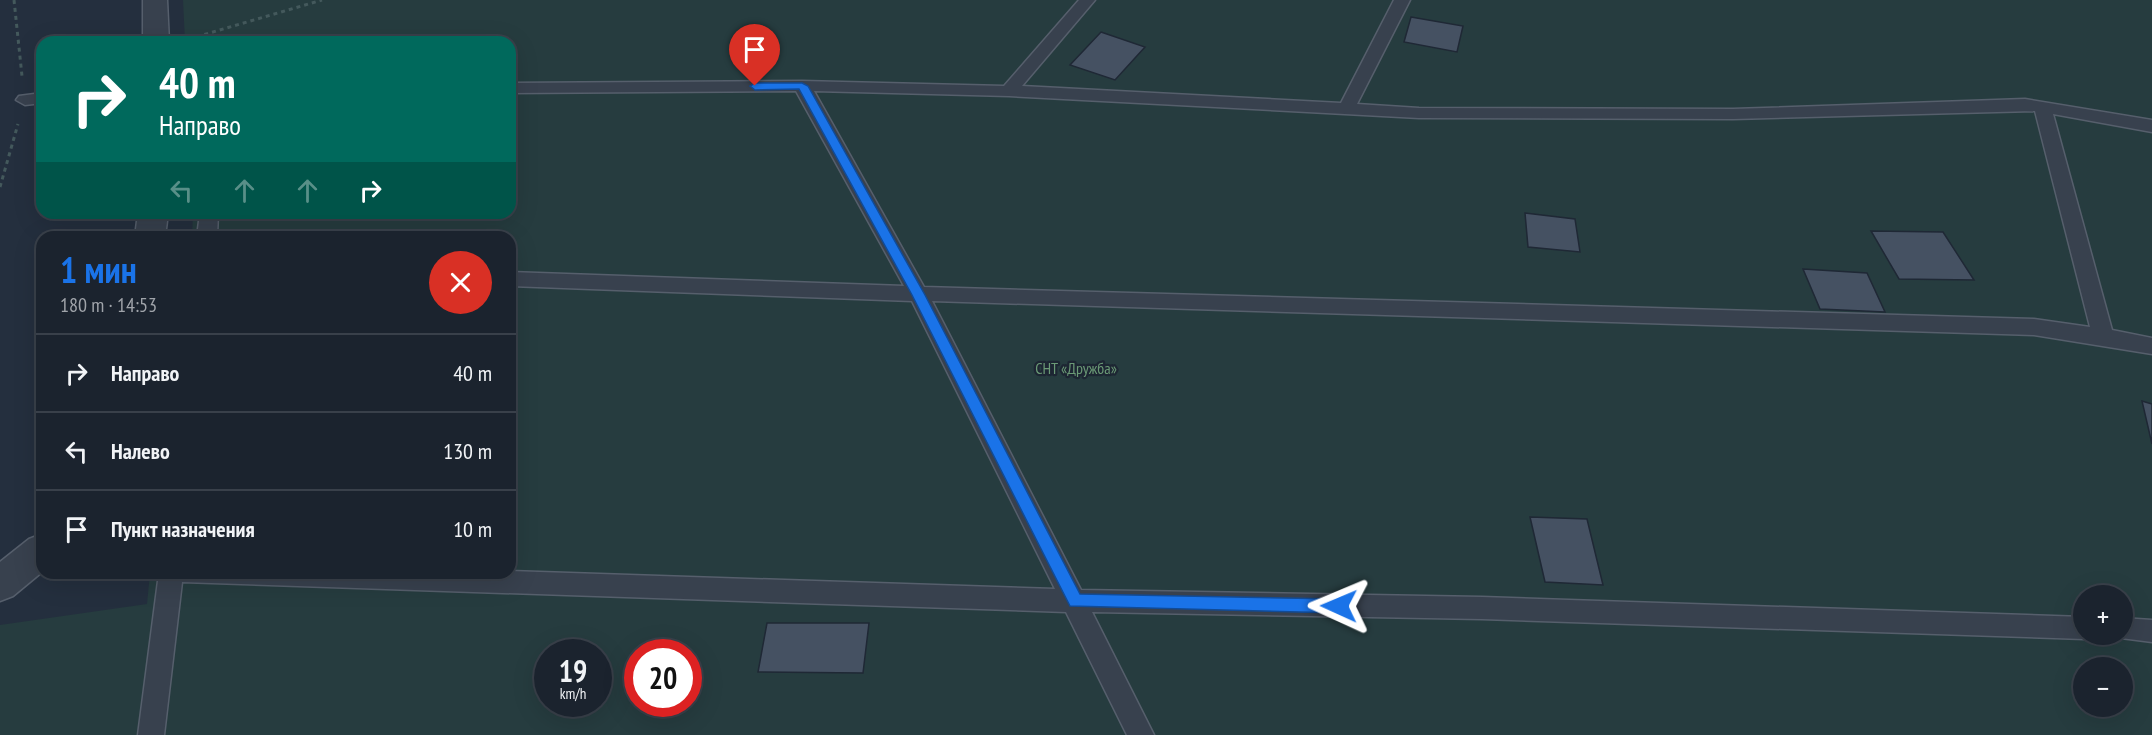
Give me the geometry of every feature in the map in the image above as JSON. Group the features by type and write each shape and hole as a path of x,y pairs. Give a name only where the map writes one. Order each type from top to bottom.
{"street":[{"path":"155,0 156,36"}],"lane":[{"path":"1009,91 1088,0"},
{"path":"1347,108 1402,0"},
{"path":"802,86 919,295 1076,601 1141,735"},
{"path":"516,88 802,86 1009,91 1419,113 1733,114 2025,104 2152,126"},
{"path":"2042,106 2103,336"},
{"path":"516,279 919,295 1294,304 2022,327 2103,336 2152,346"},
{"path":"151,735 170,579"},
{"path":"434,579 1076,601 1494,609 2073,628"},
{"path":"2133,630 2152,631"}],"path":[{"path":"200,36 322,0"}],"green space":[{"name":"СНТ «Дружба»","path":"183,0 2152,0 2152,735 0,735 0,625 147,604 149,579 516,579 516,231 192,231 193,219 516,219 516,36 185,36"}],"building":[{"path":"1411,17 1463,26 1457,52 1404,42"},
{"path":"1101,32 1145,47 1115,80 1070,65"},
{"path":"1525,213 1575,219 1580,252 1528,247"},
{"path":"1871,231 1943,232 1974,280 1899,279"},
{"path":"1803,269 1867,273 1885,312 1820,309"},
{"path":"2142,401 2152,404 2152,444"},
{"path":"1530,517 1587,519 1603,585 1545,582"},
{"path":"767,623 869,623 863,673 758,672"}],"route":[{"path":"755,86 802,86 919,295 1076,601 1339,606"}]}
